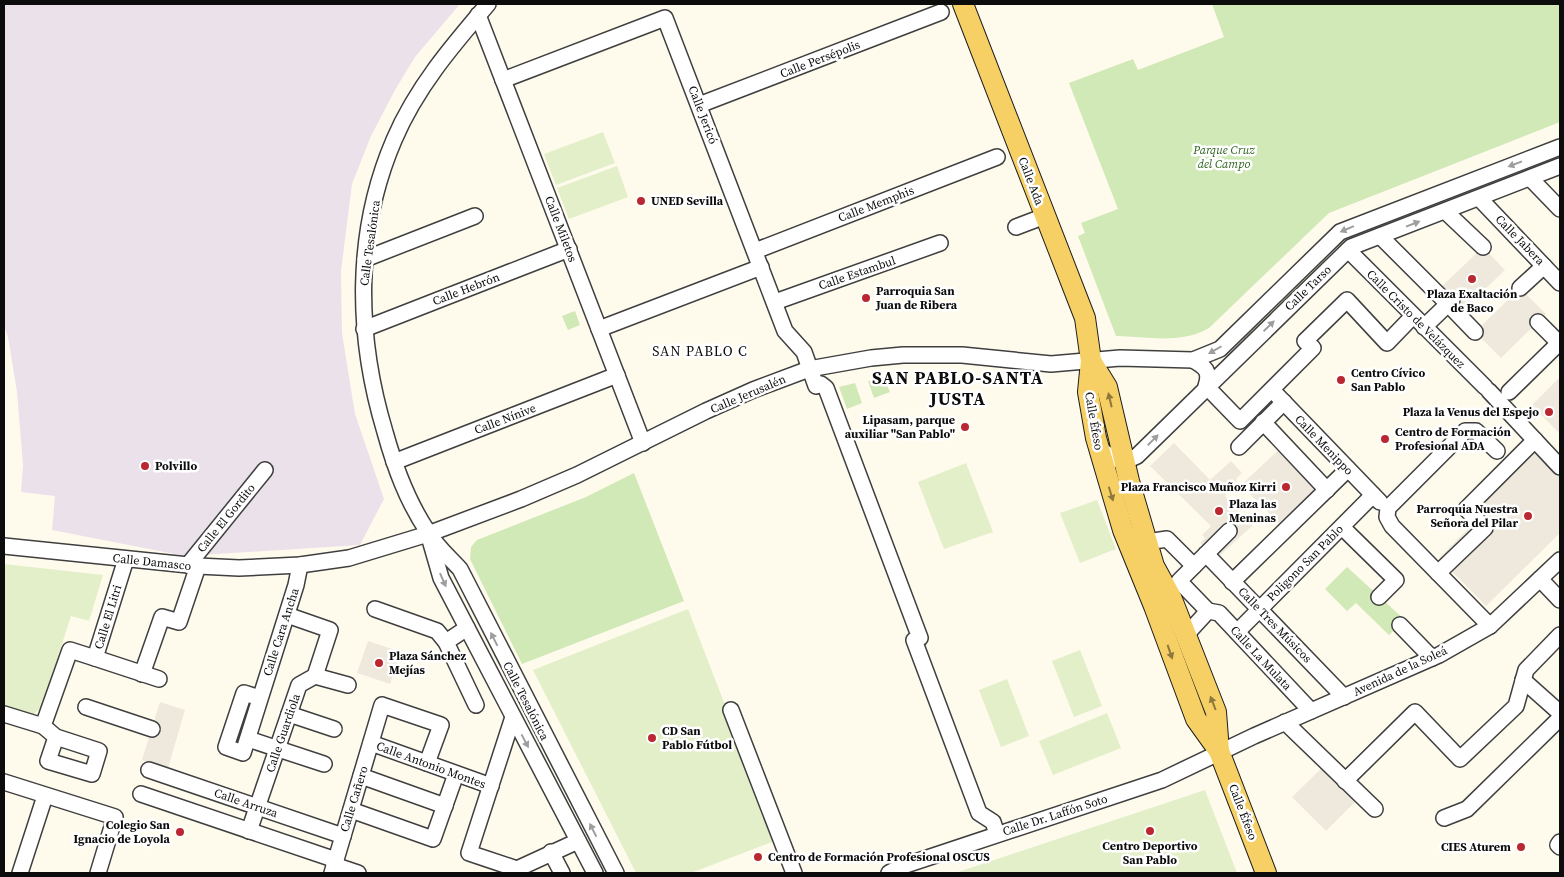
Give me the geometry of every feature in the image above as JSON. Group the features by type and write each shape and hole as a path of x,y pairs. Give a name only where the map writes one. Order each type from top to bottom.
{"main road":[{"name":"Calle Ada","path":"962,4 1084,318 1091,360"},
{"name":"Calle Éfeso","path":"1091,360 1088,392 1099,448 1122,530 1154,606 1194,714 1219,751 1266,873"},
{"name":"Calle Éfeso","path":"1091,360 1107,387 1124,462 1154,566 1171,597 1216,712 1219,751"}],"street":[{"name":"Calle Miletos","path":"483,9 504,80 643,443"},
{"name":"Calle Tesalónica","path":"483,9 437,65 414,101 394,140 378,188 365,259 364,329 375,400 403,489 428,534 442,578 512,717 595,873"},
{"name":"Calle Persépolis","path":"699,105 941,12"},
{"name":"Calle Jericó","path":"504,80 665,18 785,331 804,352 816,386 820,384 826,388 920,638 914,640 979,812 993,822 997,834"},
{"name":"Calle Tarso","path":"1091,360 1120,358 1193,360 1220,348 1340,232 1560,147"},
{"name":"Calle Memphis","path":"755,251 997,157"},
{"name":"Calle Tarso","path":"1124,462 1140,453 1206,386 1348,250 1560,166"},
{"path":"1530,178 1560,209"},
{"name":"Calle Jabera","path":"1479,198 1560,283"},
{"path":"1446,211 1483,247"},
{"path":"365,259 475,216"},
{"path":"1016,227 1045,216"},
{"path":"1380,236 1450,302 1476,332"},
{"name":"Calle Estambul","path":"775,302 940,244"},
{"name":"Calle Hebrón","path":"364,329 569,249"},
{"name":"Calle Cristo de Velázquez","path":"1348,250 1424,327 1497,393 1535,440 1560,467"},
{"path":"1520,288 1544,266"},
{"path":"599,329 761,267"},
{"path":"1193,360 1207,370 1209,377 1206,386 1240,421 1312,348 1305,341 1347,300 1387,343 1413,316"},
{"path":"1424,327 1450,302"},
{"path":"1497,393 1560,344 1538,322"},
{"name":"Calle Jerusalén","path":"428,534 521,499 753,390 809,369 871,358 903,355 962,354 1051,364 1091,360"},
{"name":"Calle Nínive","path":"394,462 617,375"},
{"name":"Calle Menippo","path":"1272,390 1279,406 1380,501"},
{"path":"1239,447 1279,406"},
{"path":"1263,422 1328,490"},
{"name":"Poligono San Pablo","path":"1237,632 1342,527 1380,501 1465,431 1476,431 1497,451"},
{"path":"1438,573 1485,528 1466,509 1535,440"},
{"path":"1099,448 1112,458 1124,462"},
{"name":"Calle El Gordito","path":"193,566 265,470"},
{"path":"1232,582 1348,470"},
{"path":"1380,501 1392,526 1490,626"},
{"path":"1342,527 1380,555 1396,580 1380,597"},
{"path":"1147,542 1167,539 1194,566 1229,531"},
{"name":"Calle Tesalónica","path":"428,534 460,569 616,873"},
{"name":"Calle Damasco","path":"4,546 193,566 239,568 300,565 349,558 428,534"},
{"name":"Calle Tres Músicos","path":"1206,554 1344,697"},
{"name":"Calle El Litri","path":"43,726 70,650 95,658 126,559"},
{"name":"Avenida de la Soleá","path":"1219,751 1432,658 1490,626 1560,560"},
{"name":"Calle Cara Ancha","path":"248,739 287,615 300,565"},
{"path":"142,674 162,618 179,622 193,566"},
{"name":"Calle La Mulata","path":"1194,566 1179,581 1208,611 1219,613 1311,711"},
{"path":"1540,579 1560,600"},
{"path":"375,610 437,631 446,642 476,705"},
{"path":"1186,635 1208,611"},
{"path":"287,615 330,630 315,676 348,685"},
{"path":"1400,625 1432,658"},
{"path":"446,642 467,628"},
{"path":"1345,781 1415,712 1460,759 1516,706 1526,670 1560,635"},
{"path":"95,658 159,679"},
{"name":"Calle Guardiola","path":"249,831 299,685 315,676"},
{"path":"1523,680 1560,714"},
{"path":"260,698 244,693 226,747 243,753 248,739 324,764"},
{"name":"Calle Cañero","path":"334,866 382,705 441,725 427,763"},
{"path":"86,707 152,729"},
{"path":"731,710 794,873"},
{"path":"4,714 43,726 56,737"},
{"path":"289,714 334,729"},
{"path":"512,717 470,853 517,869 578,841"},
{"path":"1444,818 1466,809 1560,718"},
{"path":"1285,722 1375,809"},
{"name":"Calle Antonio Montes","path":"371,743 490,786"},
{"name":"Calle Dr. Laffón Soto","path":"889,873 900,867 1162,780 1219,751"},
{"name":"Calle Arruza","path":"150,770 343,836"},
{"path":"351,810 433,839 456,774"},
{"path":"361,776 444,806"},
{"path":"4,782 115,817 98,873"},
{"path":"141,794 249,831 334,866 358,873"},
{"path":"20,873 45,796"},
{"path":"1560,842 1558,845 1560,847"},
{"path":"551,852 562,873"}],"shaded area":[{"path":"4,4 460,4 415,57 395,90 371,136 352,184 341,271 342,333 355,414 384,499 360,545 185,556 52,530 55,496 21,492 23,465 17,392 8,337 4,326"},
{"name":"Plaza Exaltación de Baco","path":"1483,247 1505,270 1462,311 1440,288"},
{"path":"1520,288 1546,314 1501,358 1475,332"},
{"name":"Plaza la Venus del Espejo","path":"1560,377 1560,434 1532,405"},
{"path":"1530,439 1552,462 1560,454 1560,533 1486,606 1439,558 1474,523 1460,508"},
{"name":"Plaza las Meninas","path":"1174,443 1210,480 1231,461 1242,473 1237,478 1235,485 1225,496 1253,525 1216,559 1200,543 1205,538 1202,535 1211,526 1150,466"},
{"name":"Plaza Francisco Muñoz Kirri","path":"1286,443 1332,488 1290,534 1241,485"},
{"name":"Plaza Sánchez Mejías","path":"368,641 401,652 390,684 357,673"},
{"path":"160,702 185,710 168,768 142,760"},
{"path":"1327,763 1360,797 1326,831 1292,797"}],"green space":[{"name":"Parque Cruz del Campo","path":"1212,4 1560,4 1560,122 1329,213 1209,328 1199,333 1176,338 1116,336 1078,236 1085,233 1081,223 1118,209 1069,83 1133,59 1138,70 1224,37"},
{"path":"603,132 615,163 556,185 544,154"},
{"path":"1560,153 1560,160 1489,186 1488,184"},
{"path":"617,166 628,197 569,219 557,188"},
{"path":"1471,188 1473,192 1341,247 1338,246 1338,242 1350,234"},
{"path":"1325,256 1328,260 1246,341 1242,337"},
{"path":"575,311 580,325 568,330 562,316"},
{"path":"884,379 890,392 874,398 868,381"},
{"path":"855,383 862,403 847,409 839,387"},
{"path":"966,463 993,532 944,549 918,482"},
{"path":"634,473 684,601 522,664 470,559 471,547 477,540 586,497"},
{"path":"1097,500 1116,549 1080,563 1060,513"},
{"path":"4,564 103,575 89,621 71,616 42,706 33,715 4,708"},
{"path":"1347,567 1405,620 1389,635 1356,603 1347,611 1325,589"},
{"name":"CD San Pablo Fútbol","path":"688,609 777,840 691,873 636,873 533,670"},
{"path":"1080,650 1102,706 1074,717 1052,661"},
{"path":"1007,679 1029,736 1001,747 979,690"},
{"path":"1107,713 1121,748 1053,775 1039,741"},
{"name":"Centro Deportivo San Pablo","path":"1205,790 1237,873 955,873"}],"place":[{"name":"UNED Sevilla","path":"641,201"},
{"name":"Plaza Exaltación de Baco","path":"1472,279"},
{"name":"Parroquia San Juan de Ribera","path":"866,298"},
{"name":"Centro Cívico San Pablo","path":"1341,380"},
{"name":"Plaza la Venus del Espejo","path":"1549,412"},
{"name":"Lipasam, parque auxiliar \"San Pablo\"","path":"965,427"},
{"name":"Centro de Formación Profesional ADA","path":"1385,439"},
{"name":"Polvillo","path":"145,466"},
{"name":"Plaza Francisco Muñoz Kirri","path":"1286,487"},
{"name":"Plaza las Meninas","path":"1219,511"},
{"name":"Parroquia Nuestra Señora del Pilar","path":"1528,516"},
{"name":"Plaza Sánchez Mejías","path":"379,663"},
{"name":"CD San Pablo Fútbol","path":"652,738"},
{"name":"Centro Deportivo San Pablo","path":"1150,831"},
{"name":"Colegio San Ignacio de Loyola","path":"180,832"},
{"name":"CIES Aturem","path":"1521,847"},
{"name":"Centro de Formación Profesional OSCUS","path":"758,857"}],"district":[{"name":"SAN PABLO C","path":"700,351"},
{"name":"SAN PABLO-SANTA JUSTA","path":"958,388"}]}
